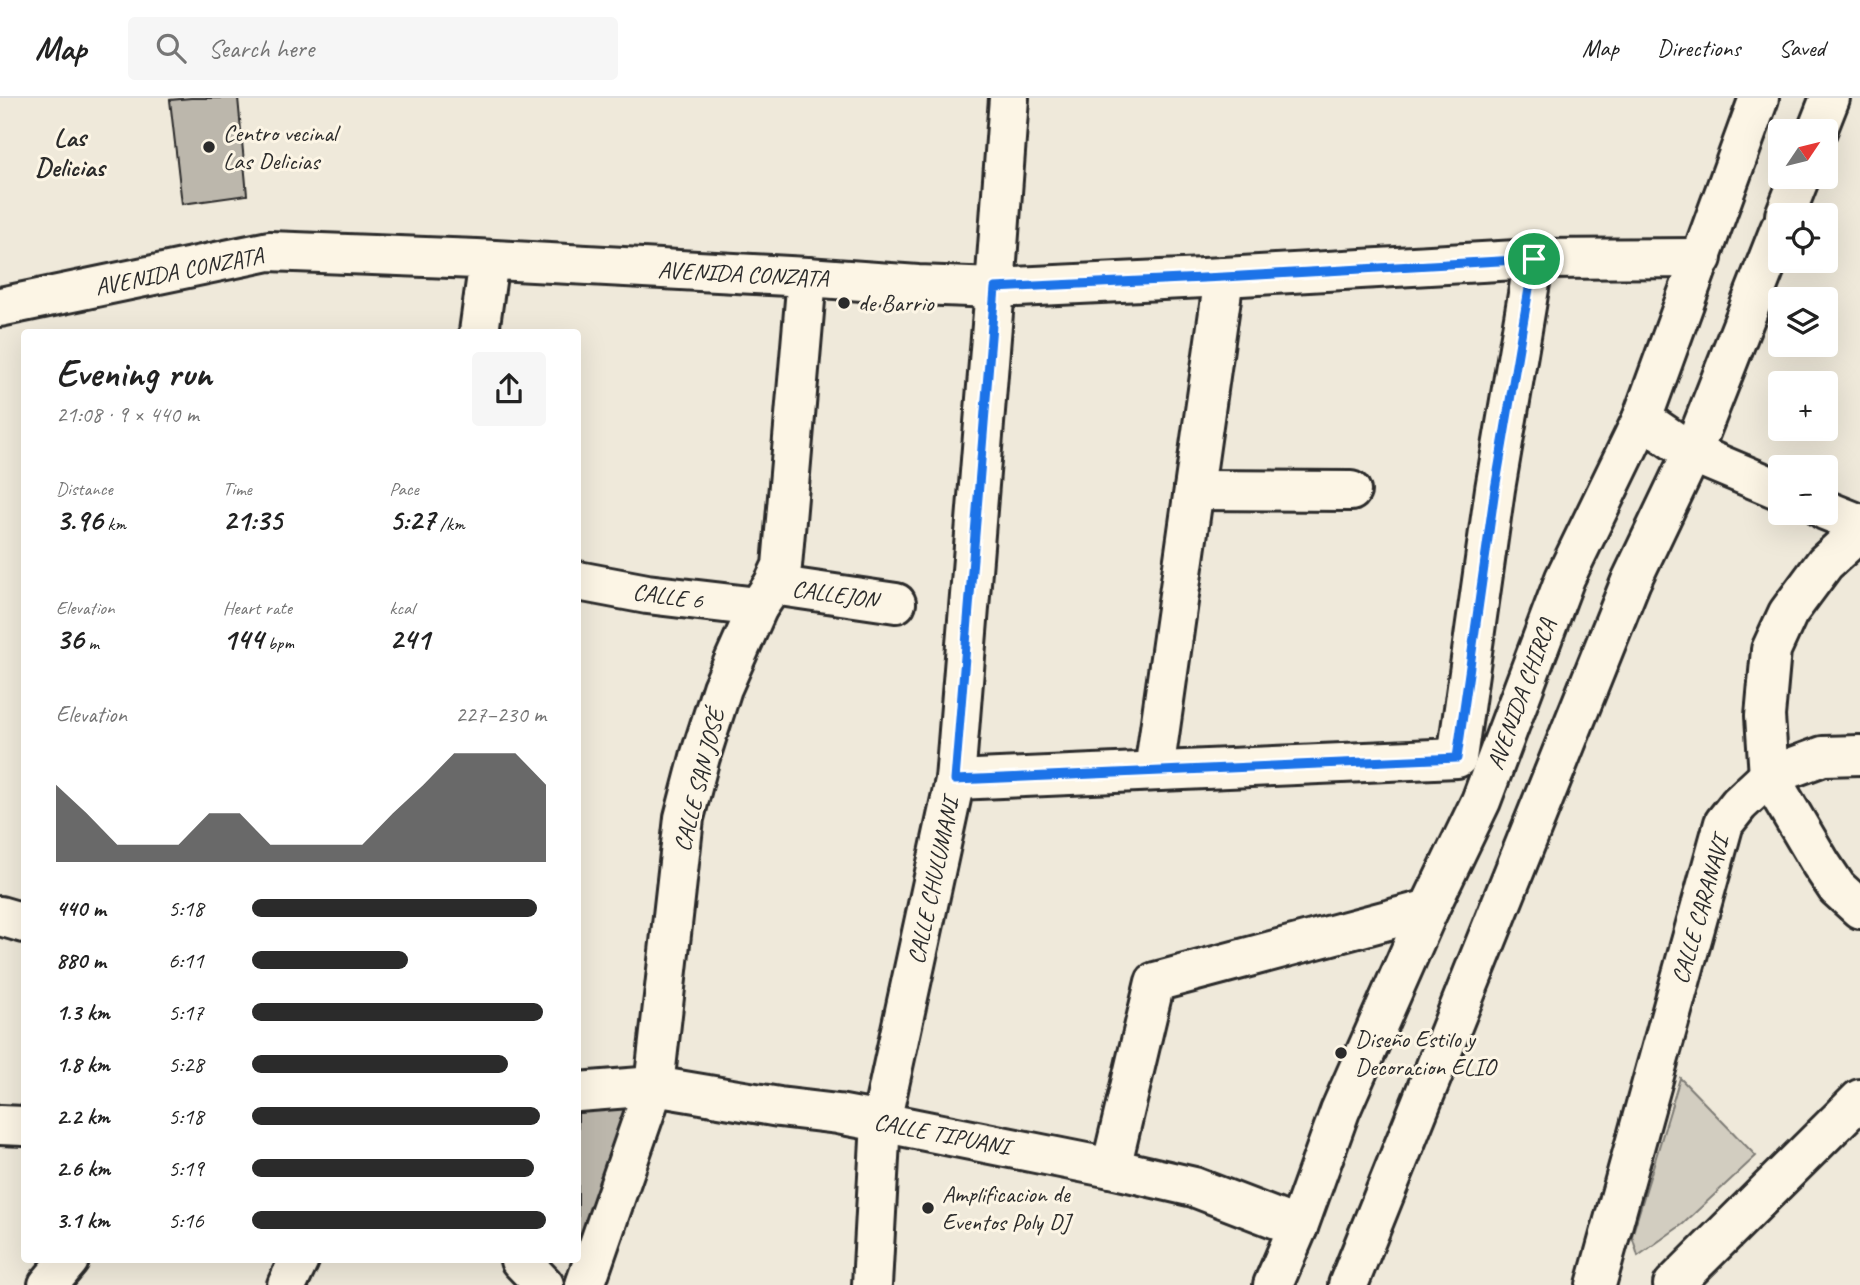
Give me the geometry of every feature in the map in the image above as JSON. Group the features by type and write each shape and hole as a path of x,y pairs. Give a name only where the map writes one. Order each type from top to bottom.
{"street":[{"name":"CALLE CHULUMANI","path":"872,1285 881,1122 955,780 1009,98"},
{"name":"AVENIDA CHIRCA","path":"1273,1285 1298,1227 1340,1111 1429,909 1481,801 1564,578 1642,419 1759,98"},
{"path":"1822,119 1830,98"},
{"name":"AVENIDA CONZATA","path":"0,307 269,251 489,260 995,288 1534,259 1702,258"},
{"path":"955,780 1457,758 1495,489 1534,259"},
{"path":"479,329 489,260"},
{"path":"1348,1285 1631,582 1692,453 1768,260"},
{"name":"CALLE SAN JOSÉ","path":"585,1285 654,1086 684,818 700,757 723,688 765,596 782,566 807,277"},
{"path":"1154,771 1224,277"},
{"path":"1642,419 1692,453 1768,485"},
{"path":"1194,490 1351,491"},
{"path":"1838,515 1860,524"},
{"path":"1860,531 1825,563 1788,614 1772,650 1765,716 1769,776 1837,888 1860,909"},
{"name":"CALLE 6","path":"581,582 647,594 765,596"},
{"name":"CALLEJON","path":"765,596 897,603"},
{"path":"1769,776 1824,756 1860,755"},
{"name":"CALLE CARANAVI","path":"1596,1285 1724,823 1738,804 1769,776"},
{"path":"1111,1168 1155,982 1429,909"},
{"path":"0,916 21,922"},
{"name":"CALLE TIPUANI","path":"581,1092 654,1086 779,1108 881,1122 1194,1187 1298,1227"},
{"path":"1673,1285 1860,1099"},
{"path":"0,1125 21,1126"},
{"path":"48,1285 66,1263"},
{"path":"523,1263 544,1285"},
{"path":"557,1263 575,1285"}],"shaded area":[{"path":"1680,1078 1756,1156 1683,1224 1638,1256 1632,1236"}],"building":[{"name":"Centro vecinal Las Delicias","path":"238,98 247,195 182,204 170,100"},
{"path":"626,1105 581,1254 581,1111"}],"place":[{"name":"Centro vecinal Las Delicias","path":"209,147"},
{"name":"de Barrio","path":"844,303"},
{"name":"Diseño Estilo y Decoracion ELIO","path":"1341,1053"},
{"name":"Amplificacion de Eventos Poly DJ","path":"928,1208"}],"district":[{"name":"Las Delicias","path":"70,152"}],"route":[{"path":"1534,259 1495,489 1457,758 955,780 995,288 1534,259"}]}
